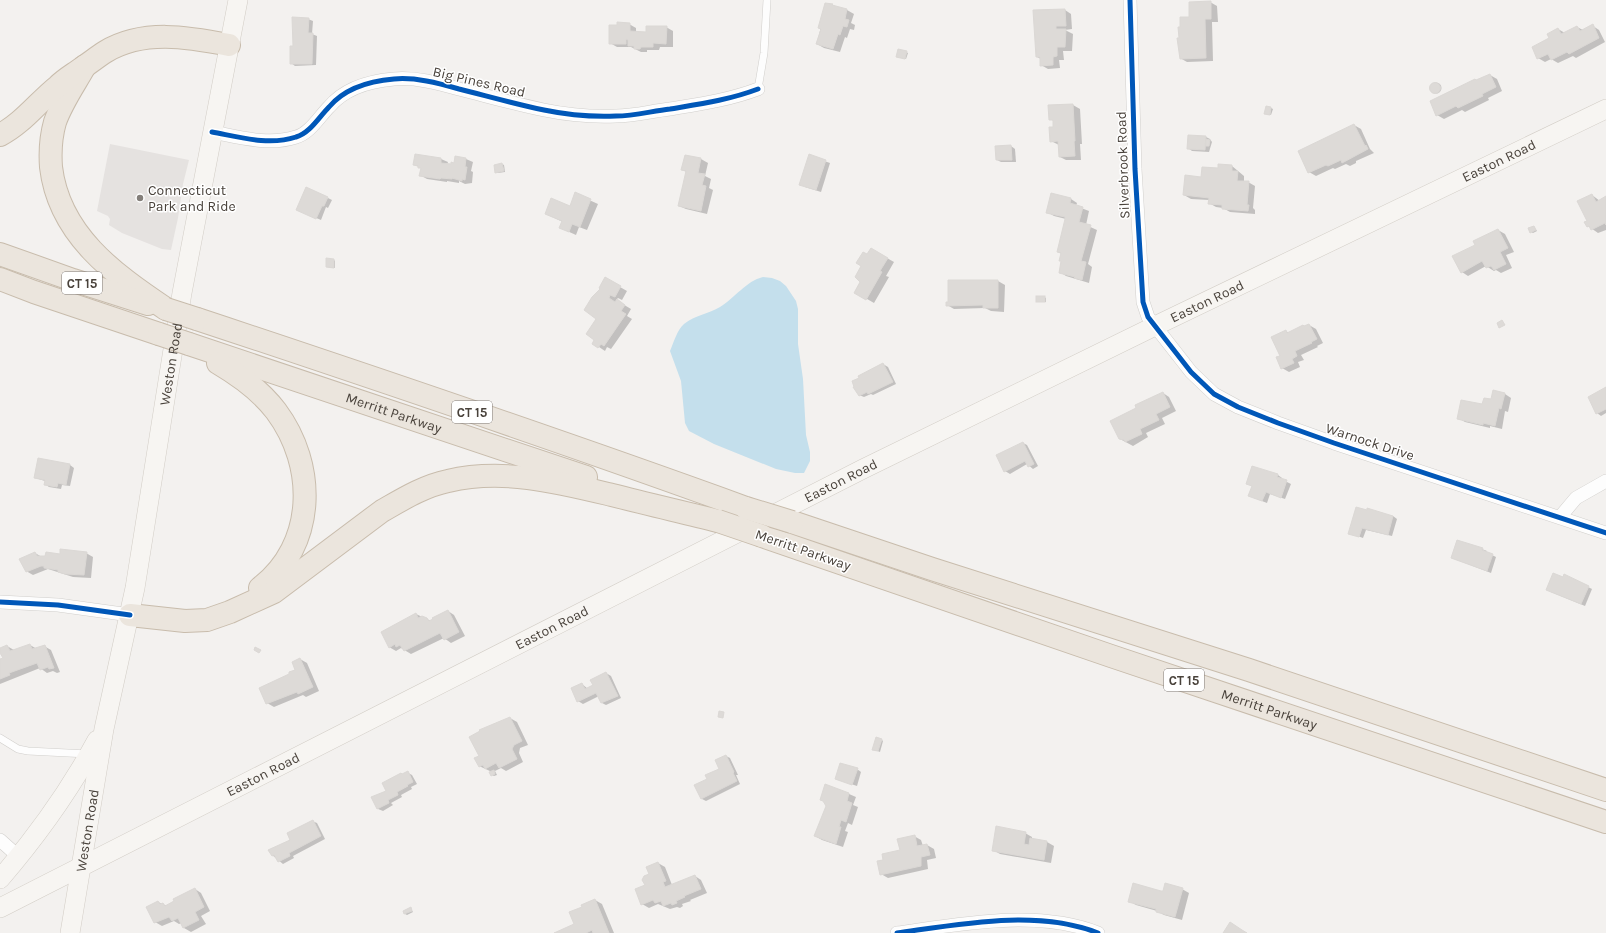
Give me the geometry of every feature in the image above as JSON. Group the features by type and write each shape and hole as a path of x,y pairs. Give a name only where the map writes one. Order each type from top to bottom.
{"highway":[{"path":"0,136 26,117 57,86 106,51 136,40 150,37 184,37 229,45"},
{"path":"86,66 63,104 55,122 50,158 57,195 67,218 94,253 130,284 166,309"},
{"name":"Merritt Parkway","path":"0,254 118,295 197,319 532,432 746,508 1249,670 1606,790"},
{"name":"Merritt Parkway","path":"0,279 34,292 718,521 1126,661 1606,822"},
{"path":"188,344 238,375 255,388 272,406 283,422 295,446 305,487 305,505 301,530 290,553 273,577 230,612"},
{"path":"130,615 185,621 207,620 230,612 274,592 382,510 414,493 447,481 491,475 527,477 584,488 718,521"}],"main road":[{"name":"Weston Road","path":"70,933 104,728 130,615 182,293 238,0"},
{"name":"Easton Road","path":"0,908 871,466 1155,326 1606,109"},
{"name":"Weston Road","path":"0,879 19,857 55,809 90,754 104,728"}],"street":[{"name":"Silverbrook Road","path":"1130,0 1135,153 1142,294 1148,317 1155,326"},
{"name":"Big Pines Road","path":"212,132 256,140 279,140 296,137 305,132 330,105 351,89 373,82 394,79 410,79 439,84 571,115 601,116 618,116 707,103 738,96 758,89"},
{"name":"Warnock Drive","path":"1155,326 1198,380 1214,394 1238,407 1278,424 1606,533"},
{"path":"1560,517 1576,498 1606,481"},
{"path":"0,602 58,605 130,615"},
{"path":"0,840 19,857"},
{"path":"897,933 979,923 1029,920 1061,923 1098,933"}],"lane":[{"path":"758,89 764,53 767,0"},
{"path":"0,738 18,749 28,751 90,754"}],"shaded area":[{"name":"Connecticut Park and Ride","path":"110,144 189,160 171,250 162,249 122,233 109,225 110,219 108,216 97,211"}],"water":[{"path":"763,277 780,281 786,286 796,301 798,309 798,344 803,379 806,435 810,452 810,461 804,473 795,473 776,469 714,444 689,431 685,423 681,381 670,351 678,333 688,321 720,307 751,282"}],"building":[{"path":"1211,1 1211,19 1205,19 1206,58 1180,59 1177,38 1179,38 1178,27 1180,27 1180,17 1189,17 1189,2"},
{"path":"825,3 847,9 845,19 849,20 847,27 843,26 840,35 838,34 833,49 816,44 821,29 818,28"},
{"path":"1065,9 1066,26 1056,26 1056,29 1066,29 1065,47 1057,47 1057,56 1053,57 1053,65 1040,66 1040,57 1036,57 1033,10"},
{"path":"292,17 309,18 308,33 313,33 312,64 290,64 290,46 293,46"},
{"path":"617,22 630,23 630,31 646,32 646,26 667,26 666,44 653,43 653,47 641,47 640,49 634,49 634,46 628,46 628,40 626,39 626,44 609,44 609,25 617,25"},
{"path":"1593,24 1599,38 1569,54 1567,52 1551,60 1548,54 1537,59 1532,47 1549,38 1547,34 1558,28 1561,34 1577,26 1580,31"},
{"path":"898,49 907,51 905,59 896,57"},
{"path":"1490,74 1496,87 1482,94 1483,96 1458,108 1456,106 1436,116 1430,101 1475,79 1476,80"},
{"path":"1433,83 1437,83 1439,84 1439,92 1433,93 1430,90 1430,86"},
{"path":"1073,104 1075,156 1059,157 1058,141 1050,142 1049,127 1053,127 1053,120 1049,120 1048,105"},
{"path":"1266,106 1271,107 1270,115 1264,114"},
{"path":"1354,124 1368,149 1342,163 1341,160 1308,173 1298,151"},
{"path":"1188,135 1206,136 1205,150 1187,149"},
{"path":"1206,139 1210,140 1209,146 1206,146"},
{"path":"1011,145 1012,160 996,160 995,146"},
{"path":"415,154 441,158 441,163 451,164 451,162 454,163 455,156 466,158 465,167 467,167 465,180 462,179 462,181 452,178 440,179 419,176 421,168 413,165"},
{"path":"809,154 826,160 816,190 799,185"},
{"path":"685,155 701,158 698,173 705,174 702,185 706,186 701,211 678,206 686,171 681,170"},
{"path":"502,163 504,171 495,173 494,165"},
{"path":"1218,164 1232,165 1232,171 1238,171 1237,181 1249,181 1248,211 1222,209 1222,205 1208,204 1209,198 1183,195 1185,175 1201,177 1202,167 1218,168"},
{"path":"306,187 328,197 316,219 296,210"},
{"path":"575,192 591,199 580,227 572,224 569,232 559,228 562,221 545,214 551,198 570,206"},
{"path":"1051,193 1071,198 1070,203 1083,207 1079,222 1091,225 1081,261 1086,262 1082,280 1059,273 1061,253 1057,252 1065,217 1046,213"},
{"path":"1592,194 1596,202 1606,196 1606,225 1605,223 1591,230 1584,222 1587,221 1577,201"},
{"path":"1534,226 1536,230 1530,233 1528,228"},
{"path":"1498,229 1508,248 1500,252 1506,264 1494,270 1491,266 1486,268 1482,261 1461,273 1452,256 1475,245 1473,241"},
{"path":"871,248 888,258 866,300 854,293 860,282 855,277 861,266 856,263 863,252 867,254"},
{"path":"326,258 334,259 334,268 326,267"},
{"path":"605,277 621,286 615,297 610,295 609,298 615,302 617,299 625,305 621,311 626,314 604,346 601,344 598,348 592,344 594,340 586,334 596,319 584,310 592,297 600,289 599,288"},
{"path":"948,280 998,280 998,308 983,308 983,305 946,306 946,302 948,302"},
{"path":"1036,296 1045,296 1045,302 1036,302"},
{"path":"1502,320 1505,325 1499,328 1497,323"},
{"path":"1309,324 1317,339 1295,351 1297,356 1292,359 1294,363 1281,369 1276,357 1280,356 1271,337 1286,330 1287,333 1303,325"},
{"path":"883,363 893,382 868,394 867,392 859,396 853,387 852,381 859,378 858,376"},
{"path":"1606,387 1606,409 1596,414 1588,397"},
{"path":"1493,390 1505,393 1501,409 1499,408 1495,426 1457,419 1461,400 1482,404 1484,398 1491,399"},
{"path":"1163,392 1170,407 1156,414 1159,420 1140,429 1142,434 1125,442 1124,440 1119,439 1110,421 1136,408 1135,405"},
{"path":"1023,442 1034,464 1028,467 1025,461 1004,472 996,455"},
{"path":"38,458 70,464 66,485 58,483 57,487 44,485 45,480 34,478"},
{"path":"1252,466 1278,474 1277,477 1287,480 1281,498 1266,492 1262,501 1248,496 1252,486 1246,484"},
{"path":"1356,507 1367,510 1367,508 1393,516 1388,535 1362,528 1359,537 1348,534"},
{"path":"1457,540 1483,548 1482,550 1493,554 1487,571 1451,558"},
{"path":"60,549 87,552 84,575 65,574 58,572 58,570 44,568 44,566 26,572 19,559 35,552 37,556 45,556 46,552 60,554"},
{"path":"1553,573 1563,577 1564,574 1589,586 1581,604 1546,590"},
{"path":"448,610 459,632 444,640 440,633 404,651 400,645 396,647 395,644 389,648 381,632 416,613 418,618 422,616 427,618 429,621"},
{"path":"30,644 32,649 45,645 54,668 49,669 48,667 40,670 37,663 9,673 10,675 0,679 0,659 3,658 0,653 0,648 7,645 10,651"},
{"path":"255,647 261,650 259,653 254,650"},
{"path":"300,658 313,687 298,694 297,692 266,704 259,688 295,670 292,662"},
{"path":"606,672 618,696 601,703 596,693 577,702 571,688 582,683 585,689 593,685 590,680"},
{"path":"719,711 724,712 723,718 718,717"},
{"path":"510,717 522,741 514,745 512,749 517,759 499,768 496,763 485,769 483,765 479,767 474,758 479,756 469,737 480,731 479,730"},
{"path":"876,737 882,739 878,751 872,750"},
{"path":"726,755 737,781 701,799 694,785 707,779 705,775 719,769 715,760"},
{"path":"840,763 858,768 852,785 835,779"},
{"path":"494,770 495,774 491,776 489,772"},
{"path":"408,771 413,782 397,792 398,795 388,800 389,803 377,809 371,797 386,791 382,783"},
{"path":"825,784 849,793 847,801 852,803 846,822 841,820 839,827 841,827 836,844 814,836 826,806 823,801 820,800"},
{"path":"313,820 321,836 289,853 290,856 278,862 274,855 272,856 268,850 290,840 287,833"},
{"path":"996,826 1026,832 1024,844 1029,845 1030,838 1047,841 1044,860 992,851"},
{"path":"915,835 917,846 927,844 930,855 921,857 921,866 880,875 877,861 883,860 882,854 900,850 897,839"},
{"path":"658,862 666,881 663,882 665,887 695,875 701,889 684,896 685,897 676,901 677,903 672,905 671,903 663,906 661,901 655,903 653,900 641,905 635,889 645,885 642,880 644,876 649,874 646,867"},
{"path":"1133,883 1161,891 1163,891 1165,883 1183,888 1175,917 1156,912 1156,909 1128,902"},
{"path":"195,888 204,907 195,912 199,920 183,928 178,918 172,921 169,917 154,923 146,907 158,901 160,904 163,903 165,906 174,901 173,899"},
{"path":"595,899 609,933 593,933 592,930 586,933 554,933 574,924 569,912 582,907 581,905"},
{"path":"411,907 412,911 404,914 403,911"},
{"path":"1230,922 1242,930 1247,933 1223,933"}],"cycle path":[{"path":"1130,0 1135,169 1143,302 1148,317 1191,372 1214,394 1238,407 1278,423 1606,533"},
{"path":"212,132 254,140 286,140 306,132 335,100 350,90 367,84 394,79 426,81 544,110 598,116 630,115 692,105 725,99 758,89"},
{"path":"0,602 58,605 130,615"},
{"path":"897,933 973,923 1024,920 1074,926 1098,933"}],"place":[{"name":"Connecticut Park and Ride","path":"140,198"}]}
